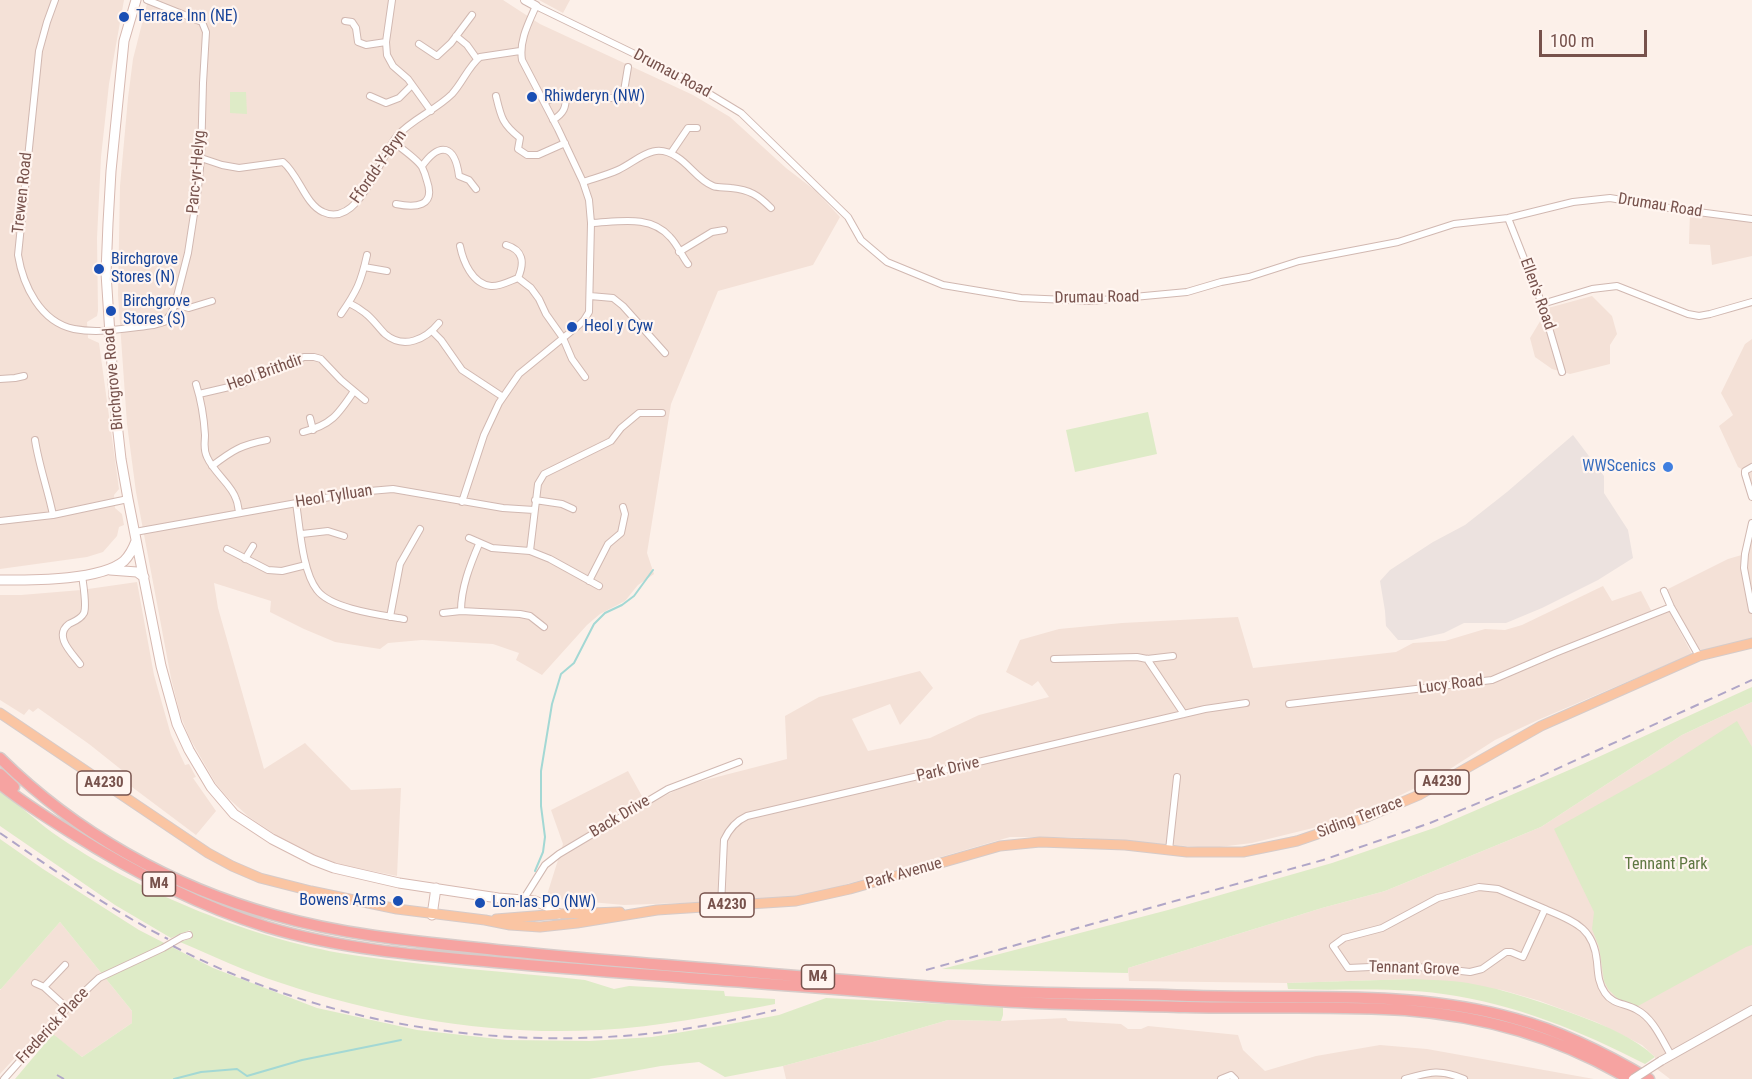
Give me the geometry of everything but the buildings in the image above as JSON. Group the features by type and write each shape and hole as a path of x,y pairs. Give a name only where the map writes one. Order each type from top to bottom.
{"highway":[{"name":"M4","path":"0,753 14,772"},
{"name":"M4","path":"0,758 35,790 73,819 151,867 231,902 273,915 354,933 572,958 996,991 1227,997 1361,997 1442,1003 1517,1019 1552,1031 1587,1045 1649,1079"},
{"name":"M4","path":"0,774 58,824"},
{"name":"M4","path":"0,784 16,797 136,873 188,898 269,927 351,945 440,957 571,969 1003,1002 1223,1008 1360,1008 1413,1011 1478,1020 1514,1029 1583,1055 1631,1079"}],"main road":[{"name":"Birchgrove Road","path":"136,0 124,41 111,171 105,273 121,459 161,666 177,724 200,769 222,802 234,814 293,851 355,874 498,898 523,900 542,904 559,914"},
{"path":"108,570 123,561 132,551 135,536"},
{"path":"0,580 45,580 108,570 137,572 144,577"},
{"name":"A4230","path":"1699,656 1752,643"},
{"name":"Siding Terrace","path":"1169,850 1243,852 1297,841 1367,818 1419,795 1541,726 1699,656"},
{"name":"A4230","path":"0,713 190,842 232,866 260,878 311,891 432,915 528,927 555,926"},
{"name":"Park Avenue","path":"537,915 638,912 796,901 921,870 1000,846 1040,842 1084,842 1169,850"},
{"path":"432,915 436,888"},
{"path":"523,900 530,904 546,923 555,926"},
{"name":"Park Avenue","path":"555,926 638,912"},
{"name":"A4230","path":"485,920 537,915"}],"street":[{"name":"Trewen Road","path":"55,0 46,22 39,51 18,241 20,268 25,285 46,314 72,329 110,330"},
{"name":"Parc-yr-Helyg","path":"110,330 154,326 164,322 171,314 188,253 198,188 206,32 202,22 147,0"},
{"path":"392,0 386,42 387,55 393,66 412,84 431,111"},
{"name":"Drumau Road","path":"525,0 680,76 741,113 848,217 861,240 887,262 943,285 1022,298 1091,301 1149,297 1187,292 1299,261 1398,242 1454,224 1508,218 1573,202 1610,198 1752,219"},
{"path":"462,502 484,435 503,398 519,374 585,320 589,312 591,224 589,200 565,143 522,60 520,51 524,34 536,6"},
{"path":"419,44 437,56 451,43 472,15"},
{"path":"345,21 352,22 356,28 358,42 366,45 386,42"},
{"path":"456,36 467,45 477,59 487,55 520,51"},
{"name":"Ffordd-Y-Bryn","path":"201,158 239,168 284,162 318,208 335,215 345,212 367,189 393,142 407,126 452,94 477,59"},
{"path":"623,97 628,67"},
{"path":"370,96 386,103 399,98 412,84"},
{"path":"544,102 566,95 632,99"},
{"path":"553,120 562,114 566,95"},
{"path":"496,96 501,115 508,128 520,138 518,149 527,155 538,155 565,143"},
{"path":"671,153 688,128 697,128"},
{"path":"393,142 422,166 430,188 424,204 411,207 396,204"},
{"path":"422,166 428,157 440,150 447,150 456,158 459,176 469,180 477,189"},
{"path":"583,182 617,170 644,154 657,151 671,153 679,158 714,187 744,190 758,196 771,208"},
{"name":"Ellen's Road","path":"1508,218 1542,304 1562,372"},
{"path":"591,224 638,220 657,225 670,237 687,264"},
{"path":"680,252 712,232 724,230"},
{"path":"506,245 515,248 520,255 522,263 518,278"},
{"path":"460,246 469,270 485,284 491,286 518,278"},
{"path":"341,314 356,294 367,255"},
{"path":"364,267 387,271"},
{"path":"518,278 539,298 546,314 563,338 572,359 585,377"},
{"path":"1542,304 1592,289 1617,286 1688,314 1699,316 1752,302"},
{"path":"590,296 613,298 665,353"},
{"path":"175,304 189,308 212,301"},
{"path":"349,303 366,313 386,334 402,342 423,338 439,323"},
{"path":"432,331 462,370 503,398"},
{"name":"Heol Brithdir","path":"199,394 242,384 304,357 314,357 327,364 341,380 365,400"},
{"path":"0,379 15,381 24,376"},
{"path":"196,384 207,458 216,473 231,488 239,512"},
{"path":"303,432 330,422 354,392"},
{"path":"530,551 535,500 538,484 544,474 611,441 621,428 639,413 662,413"},
{"path":"310,418 313,429"},
{"path":"35,440 39,467 48,491 52,515"},
{"path":"212,466 231,451 267,440"},
{"path":"1750,468 1745,471 1745,474 1752,497"},
{"name":"Heol Tylluan","path":"135,536 239,512 358,492 393,489 462,502 534,510"},
{"path":"0,521 52,515 128,499"},
{"path":"535,500 562,504 573,509"},
{"path":"296,503 306,565 317,590 336,604 404,619"},
{"path":"589,581 608,544 621,533 625,514 623,507"},
{"path":"1752,523 1744,568 1752,610"},
{"path":"390,617 400,564 420,529"},
{"path":"302,534 328,531 344,536"},
{"path":"469,538 492,548 530,551 550,559 599,586"},
{"path":"460,611 470,564 480,544"},
{"path":"245,559 253,546"},
{"path":"227,549 268,570 282,571 306,565"},
{"path":"80,664 63,642 62,636 65,628 84,613 82,575"},
{"path":"1664,591 1699,656"},
{"name":"Lucy Road","path":"1289,704 1492,680 1671,607"},
{"path":"443,613 460,611 520,614 530,616 544,627"},
{"path":"1054,658 1137,657 1147,659 1173,656"},
{"path":"1147,659 1184,714"},
{"name":"Park Drive","path":"721,906 724,840 735,824 747,816 1205,709 1246,703"},
{"name":"Back Drive","path":"523,900 545,865 559,854 668,789 739,762"},
{"path":"1169,850 1177,777"},
{"name":"Tennant Grove","path":"1479,886 1498,889 1545,909 1523,957 1506,952 1476,972 1393,966 1348,968 1333,946 1344,938 1382,928 1438,898 1479,886"},
{"path":"1545,909 1582,927 1594,945 1600,984 1606,994 1618,1004 1636,1009 1643,1014 1671,1055"},
{"name":"Frederick Place","path":"4,1079 67,1008 99,978 189,935"},
{"path":"45,987 65,965"},
{"path":"35,982 45,987 67,1008"},
{"path":"1631,1079 1752,1010"},
{"path":"1405,1079 1431,1072 1449,1073 1464,1079"},
{"path":"1221,1079 1231,1075 1236,1079"}],"shaded area":[{"path":"0,0 124,0 109,84 101,157 97,238 98,311 97,316 87,322 88,338 99,343 119,489 114,495 115,508 122,514 124,525 119,527 117,536 103,552 87,557 0,569"},
{"path":"148,0 503,0 540,24 693,95 730,117 786,168 816,191 840,217 813,265 718,291 671,404 647,553 654,574 638,585 625,601 600,614 587,625 542,675 516,660 519,653 493,644 422,640 388,643 380,649 335,642 270,612 271,601 214,583 218,608 264,769 305,743 351,790 401,788 397,876 342,865 316,856 282,839 249,817 216,784 189,737 180,714 171,678 136,492 127,424 118,295 120,186 128,98 133,59"},
{"path":"539,0 570,0 563,13"},
{"path":"1690,211 1752,219 1752,256 1712,265 1710,245 1689,244"},
{"path":"1592,296 1612,316 1617,334 1610,345 1610,364 1570,374 1552,369 1535,357 1530,338 1548,308"},
{"path":"1752,339 1752,497 1745,471 1738,467 1719,426 1733,415 1721,393 1745,344"},
{"path":"1573,435 1604,476 1604,493 1628,530 1633,558 1598,580 1506,623 1464,623 1444,633 1412,640 1398,640 1386,626 1380,581 1390,570 1433,542 1465,525"},
{"path":"1752,523 1752,643 1699,656 1664,591 1728,559 1745,554"},
{"path":"137,582 154,675 171,735 185,765 189,764 196,777 193,778 216,811 196,835 124,781 128,775 38,708 33,712 29,709 24,715 0,700 0,595 81,590"},
{"path":"1603,586 1612,601 1641,591 1654,616 1669,611 1692,654 1495,740 1436,778 1382,804 1313,828 1252,843 1211,848 1071,837 1010,837 823,891 786,898 624,905 546,898 563,844 551,810 628,771 647,805 686,785 787,759 785,716 819,697 920,671 933,688 900,725 890,704 852,719 868,751 930,738 979,715 1049,697 1038,681 1032,686 1006,672 1020,640 1059,629 1238,617 1253,668 1396,652 1413,643 1445,641 1485,629 1505,630 1522,625"},
{"path":"1752,702 1752,1079 1670,1079 1657,1069 1655,1057 1642,1045 1596,1022 1540,1001 1502,990 1413,979 1287,983 1129,981 1128,968 1385,891 1541,827 1682,735"},
{"path":"60,922 132,1011 132,1023 82,1057 43,1027 0,1074 0,990"},
{"path":"1066,1018 1068,1021 1121,1024 1128,1029 1141,1029 1148,1026 1238,1035 1243,1050 1265,1071 1316,1056 1380,1045 1427,1049 1594,1079 786,1079 783,1066 948,1020 1001,1021"}],"green space":[{"path":"230,92 246,92 247,114 230,113"},
{"path":"1148,412 1157,454 1075,472 1066,430"},
{"path":"1752,687 1752,702 1682,735 1541,827 1385,891 1128,968 1128,973 942,969 1168,910 1332,863 1437,827"},
{"name":"Tennant Park","path":"1737,721 1752,747 1752,945 1638,1006 1618,999 1604,981 1599,947 1592,929 1594,912 1554,829 1667,766"},
{"path":"0,790 53,833 122,875 200,911 280,939 320,949 387,960 585,980 614,989 629,986 724,991 725,996 775,999 775,1004 644,1026 559,1031 478,1027 359,1006 256,974 180,942 192,938 190,930 171,938 115,905 0,826"},
{"path":"0,839 139,930 213,968 317,1008 417,1030 507,1040 590,1041 652,1037 779,1015 826,998 1003,1007 1003,1015 1001,1021 948,1020 783,1066 725,1077 699,1062 661,1066 589,1079 15,1079 53,1034 82,1057 132,1023 132,1011 60,922 0,989"},
{"path":"1413,979 1468,983 1526,997 1611,1029 1639,1044 1655,1057 1645,1064 1547,1020 1470,999 1404,991 1288,989 1287,983"}],"waterway":[{"path":"535,871 543,852 545,837 541,806 541,771 552,704 561,674 574,663 594,624 605,613 634,596 653,570"},
{"path":"174,1079 201,1072 237,1069 247,1076 302,1060 401,1040"}],"railway":[{"path":"926,970 1323,860 1430,823 1517,787 1752,680"},
{"path":"0,833 103,902 168,939"},
{"path":"173,946 230,973 289,995 350,1013 412,1026 475,1034 538,1038 601,1037 664,1032 776,1010"},
{"path":"57,1075 64,1079"}],"place":[{"name":"Terrace Inn (NE)","path":"124,17"},
{"name":"Rhiwderyn (NW)","path":"532,97"},
{"name":"Birchgrove Stores (N)","path":"99,269"},
{"name":"Birchgrove Stores (S)","path":"111,311"},
{"name":"Heol y Cyw","path":"572,327"},
{"name":"WWScenics","path":"1668,467"},
{"name":"Bowens Arms","path":"398,901"},
{"name":"Lon-las PO (NW)","path":"480,903"}]}
